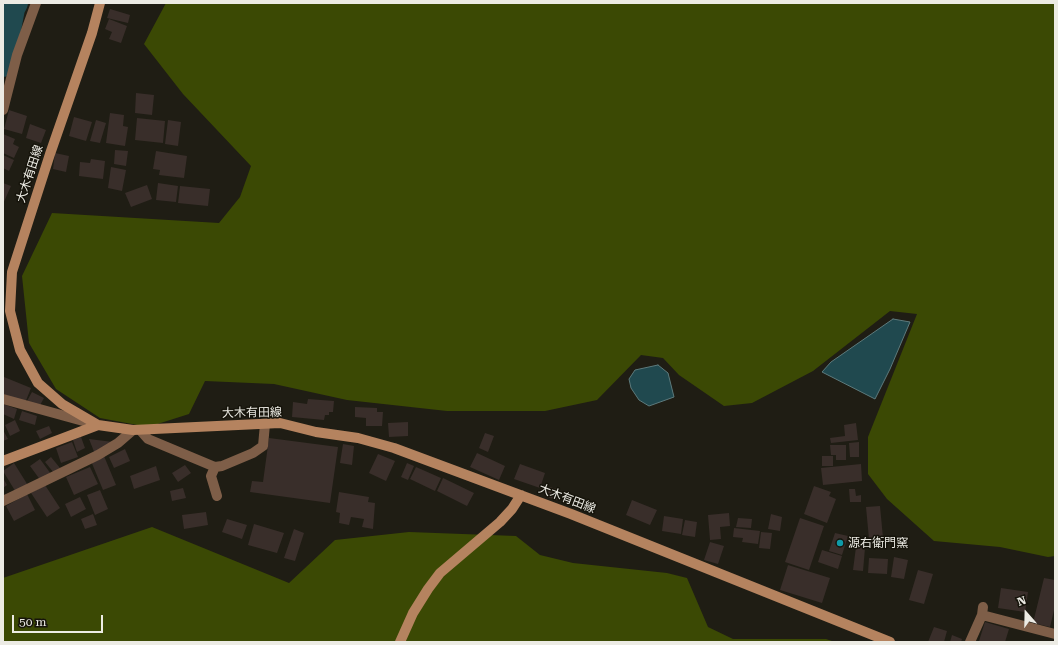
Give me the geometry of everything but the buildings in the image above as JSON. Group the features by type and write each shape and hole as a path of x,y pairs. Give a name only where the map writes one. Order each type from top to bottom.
{"main road":[{"name":"大木有田線","path":"100,3 92,33 50,154 12,272 10,311 20,350 38,383 62,404 98,425 137,430 280,423 316,432 358,438 394,448 521,495 890,642"},
{"path":"3,461 98,425"},
{"path":"400,642 413,613 440,573 500,522 512,509 521,495"}],"street":[{"path":"3,110 17,55 36,3"},
{"path":"3,399 98,425"},
{"path":"3,501 98,455 137,430 148,439 215,467 222,466 253,453 263,446 265,424"},
{"path":"215,467 211,476 218,496"},
{"path":"970,642 982,611 1055,634"}],"green space":[{"path":"166,3 1055,3 1055,556 1048,557 1000,547 934,541 887,499 868,474 868,437 917,314 890,311 813,371 752,403 724,406 679,375 663,358 641,355 597,400 545,411 447,411 347,400 274,384 205,381 189,414 148,427 100,418 56,389 29,343 22,276 52,213 219,223 240,197 251,166 183,94 144,44"},
{"path":"152,527 289,583 335,540 409,532 516,536 540,555 573,563 667,573 687,578 708,627 733,639 826,639 835,642 3,642 3,578"}],"water":[{"path":"893,319 910,322 890,369 875,399 822,372 831,362"},
{"path":"658,365 668,373 674,397 649,406 639,400 631,388 629,379 635,370"}],"waterway":[{"path":"3,66 14,9 17,3"}],"place":[{"name":"源右衛門窯","path":"840,543"}]}
